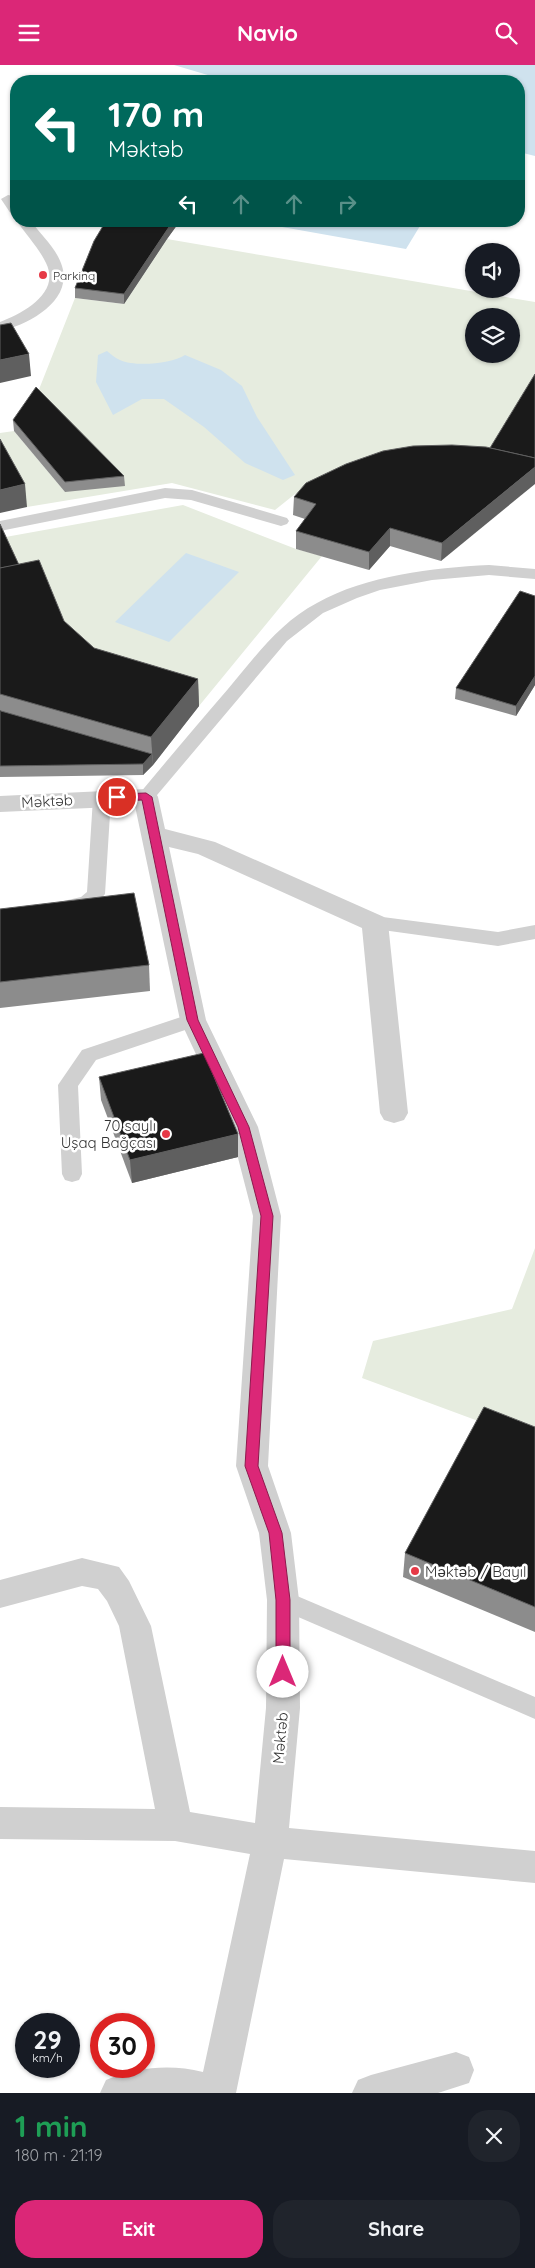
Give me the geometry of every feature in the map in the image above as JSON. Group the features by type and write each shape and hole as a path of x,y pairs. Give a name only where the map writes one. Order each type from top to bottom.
{"street":[{"name":"Məktəb","path":"0,804 146,797 193,1020 244,1127 267,1216 252,1466 275,1533 283,1600 283,1708 270,1842 215,2093"},
{"path":"154,835 206,848 375,923 394,1113"},
{"path":"0,1594 82,1572 108,1577 118,1591 135,1626 174,1825"},
{"path":"0,1823 174,1825 270,1842 535,1867"},
{"path":"371,2093 456,2070"},
{"path":"119,2093 158,2085 181,2085 215,2093"}],"lane":[{"path":"2,323 31,313 47,301 56,283 55,266 28,227"},
{"path":"0,527 165,493 192,495 281,521"},
{"path":"146,797 281,637 303,619 332,601 376,587 447,572 533,569"},
{"path":"46,912 88,902 96,894 102,798"},
{"path":"375,923 498,939 535,933"},
{"path":"72,1174 68,1085 89,1055 193,1020"},
{"path":"283,1600 535,1707"}],"shaded area":[{"path":"167,239 465,290 465,298 512,298 535,302 535,383 490,457 337,472 295,494 275,510 172,483 27,507 0,459 0,433 14,431 65,492 36,397 75,298 124,304"},
{"path":"183,505 296,549 322,556 199,706 96,676 25,591 0,538"},
{"path":"535,1248 535,1442 362,1378 373,1341 512,1309"}],"water":[{"path":"174,65 535,65 535,156 525,154 525,75 208,75"},
{"path":"283,227 419,227 406,249"},
{"path":"107,351 120,360 143,364 171,361 185,355 221,370 242,386 257,417 295,475 283,480 245,463 204,427 164,399 142,399 113,415 96,382 98,355"},
{"path":"186,553 239,572 169,642 115,622"}],"building":[{"path":"102,227 169,227 124,294 75,288 94,241"},
{"path":"11,323 29,354 0,360 0,325"},
{"path":"535,374 535,458 490,448"},
{"path":"36,387 124,476 65,482 13,420"},
{"path":"0,439 25,484 0,490"},
{"path":"452,445 486,447 535,458 535,467 442,543 390,528 369,552 296,531 316,504 294,497 306,483 346,464 383,451 413,446"},
{"path":"0,524 19,565 0,568"},
{"path":"39,560 64,621 94,648 198,679 151,737 0,694 0,568"},
{"path":"520,591 535,596 535,676 516,706 456,688"},
{"path":"0,710 152,754 143,764 0,766"},
{"path":"134,893 149,965 0,982 0,909"},
{"path":"204,1053 238,1134 130,1160 99,1077"},
{"path":"484,1407 535,1427 535,1607 405,1553"}],"place":[{"name":"Parkinq","path":"43,275"},
{"name":"70 saylı Uşaq Bağçası","path":"166,1134"},
{"name":"Mәktәb / Bayıl","path":"415,1571"}],"route":[{"path":"117,797 146,797 193,1020 244,1127 267,1216 252,1466 275,1533 283,1600 283,1672"}]}
